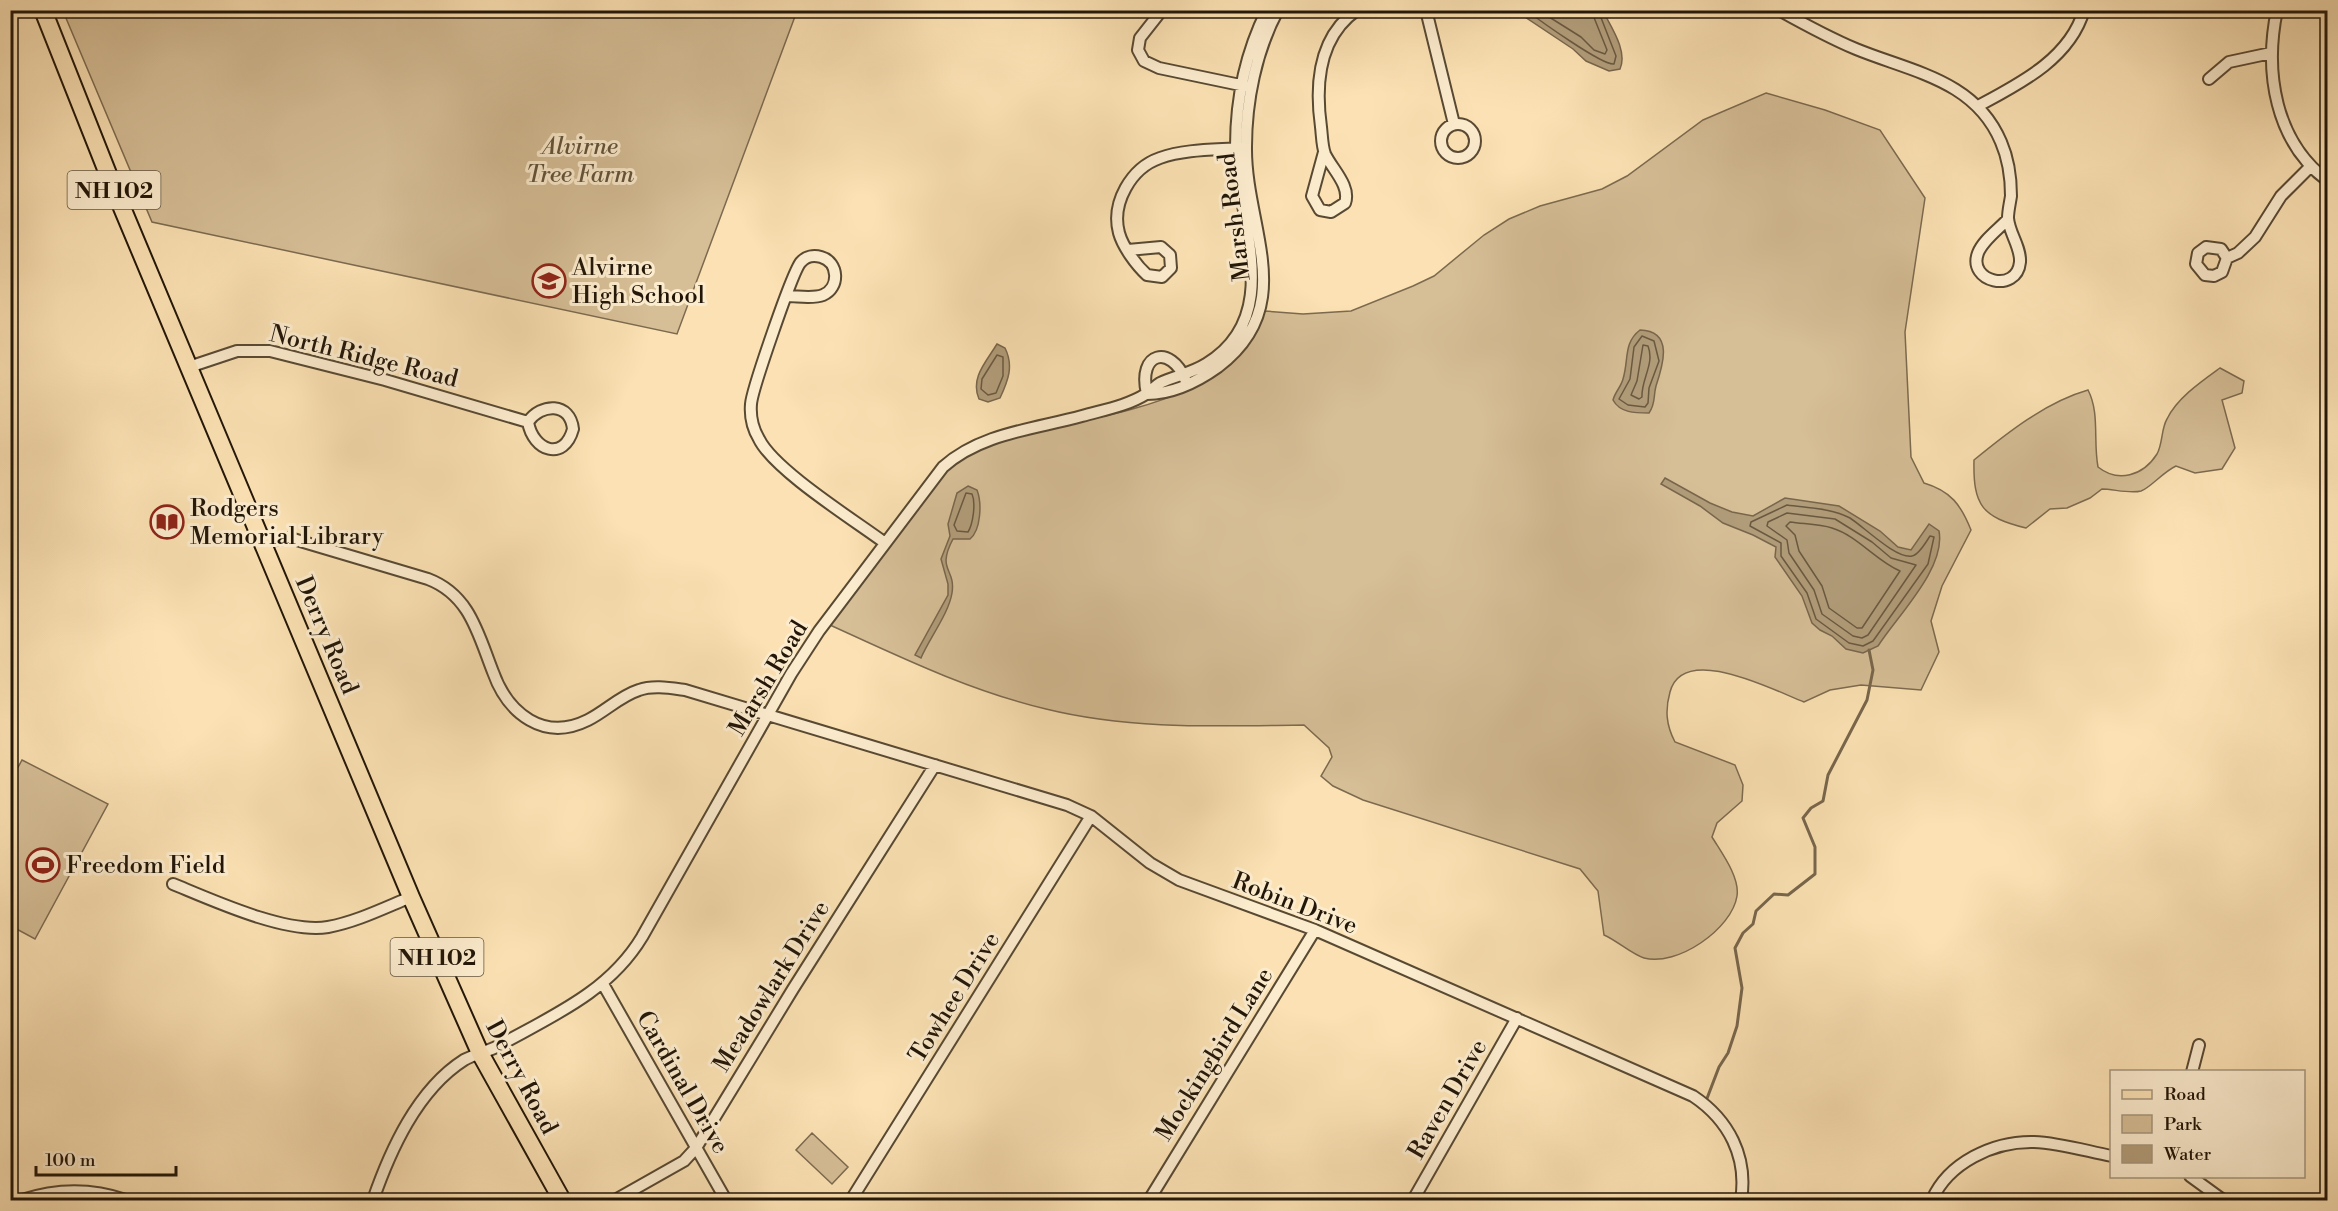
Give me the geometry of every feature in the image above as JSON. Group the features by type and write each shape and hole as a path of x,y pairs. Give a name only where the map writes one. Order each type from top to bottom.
{"main road":[{"name":"Derry Road","path":"43,10 110,179 411,897 480,1053 562,1200"}],"street":[{"path":"1162,10 1140,38 1138,50 1144,61 1159,68 1251,87"},
{"name":"Marsh Road","path":"373,1200 392,1152 418,1109 449,1072 463,1061 550,1018 603,984 634,950 819,631 943,466 963,451 994,438 1080,417 1147,394 1158,384 1185,379 1218,356 1239,329 1251,303 1253,269 1241,148 1240,85 1267,10"},
{"name":"Marsh Road","path":"1241,148 1251,87 1278,10"},
{"path":"1324,152 1312,196 1320,210 1331,212 1345,203 1346,192 1324,152 1319,114 1319,71 1334,33 1357,10"},
{"path":"1426,10 1454,124"},
{"path":"1779,10 1856,49 1938,78 1978,105 2001,142 2007,161 2011,193 2008,219 2020,261 2015,274 2010,279 1996,282 1989,280 1979,271 1977,257 1983,245 2008,219"},
{"path":"1978,105 2017,85 2051,60 2071,37 2084,10"},
{"path":"2277,10 2271,53 2280,114 2285,129 2310,167 2328,181"},
{"path":"2210,79 2229,62 2271,53"},
{"path":"1128,250 1120,235 1118,213 1124,190 1138,171 1150,162 1167,156 1241,148"},
{"path":"2227,258 2238,253 2255,237 2281,196 2310,167"},
{"path":"787,296 816,297 829,292 836,281 834,267 825,258 812,256 805,258 796,268 752,394 751,416 754,430 760,442 776,462 885,543"},
{"name":"North Ridge Road","path":"189,367 237,351 270,351 385,380 528,422"},
{"path":"1147,394 1143,373 1147,365 1155,359 1167,358 1185,379"},
{"path":"557,408 569,416 573,429 567,442 560,447 548,449 537,443 528,422 543,409 557,408"},
{"name":"Robin Drive","path":"262,542 290,538 428,579 449,589 470,614 496,682 509,704 531,722 544,727 574,726 589,720 629,694 656,687 685,690 1067,805 1091,816 1150,863 1179,880 1315,930 1693,1096 1711,1109 1726,1126 1740,1156 1743,1178 1741,1200"},
{"name":"Meadowlark Drive","path":"615,1200 684,1161 696,1148 793,989 935,765"},
{"name":"Towhee Drive","path":"856,1199 1091,816"},
{"path":"173,884 265,918 308,927 339,924 411,897"},
{"name":"Mockingbird Lane","path":"1149,1200 1315,930"},
{"name":"Cardinal Drive","path":"603,984 726,1200"},
{"name":"Raven Drive","path":"1413,1200 1516,1018"},
{"path":"2192,1070 2199,1045"},
{"path":"1932,1200 1937,1188 1952,1171 1970,1158 1990,1150 2033,1142 2110,1156"},
{"path":"2193,1178 2223,1200"},
{"path":"22,1200 73,1190 95,1192 126,1200"}],"green space":[{"name":"Alvirne Tree Farm","path":"63,11 797,11 677,334 152,222"},
{"path":"1766,93 1825,110 1880,130 1925,198 1905,332 1911,457 1924,483 1941,490 1954,500 1971,530 1942,586 1931,621 1939,652 1921,690 1861,685 1830,690 1804,702 1752,681 1710,670 1692,671 1678,678 1670,692 1667,705 1668,723 1675,742 1735,765 1743,785 1742,801 1717,823 1712,837 1736,881 1737,896 1733,909 1714,932 1687,951 1672,957 1644,958 1604,935 1598,891 1580,869 1363,800 1333,786 1321,776 1332,757 1329,748 1304,725 1142,724 1078,716 990,693 909,661 830,625 951,465 965,457 1015,437 1140,407 1180,393 1216,373 1245,347 1265,311 1303,314 1351,311 1413,286 1434,276 1484,235 1509,219 1540,206 1602,189 1627,176 1703,120"},
{"path":"2220,368 2244,381 2242,393 2222,400 2235,448 2222,469 2195,473 2176,466 2141,491 2102,489 2090,498 2067,508 2050,509 2026,528 1990,514 1978,499 1974,460 2013,429 2042,410 2088,390 2094,408 2098,467 2114,475 2122,476 2145,468 2157,454 2165,423 2171,411 2190,390"},
{"name":"Freedom Field","path":"22,760 108,804 35,939 11,926 11,780"},
{"path":"812,1133 848,1167 832,1184 796,1150"}],"water":[{"path":"1516,11 1603,11 1620,47 1622,62 1620,69 1609,71 1586,61 1573,49"},
{"path":"1640,330 1658,336 1663,350 1654,403 1649,413 1624,410 1613,400 1623,379 1631,340"},
{"path":"997,344 1005,348 1008,355 1009,373 1000,398 988,402 979,399 976,384 980,370"},
{"path":"1665,478 1710,503 1732,512 1753,516 1785,498 1839,506 1880,531 1898,547 1911,550 1929,524 1939,531 1939,545 1935,560 1919,591 1878,646 1863,653 1846,649 1832,636 1812,623 1802,596 1775,557 1776,547 1723,523 1700,506 1661,484"},
{"path":"968,486 977,490 979,495 978,523 970,539 953,539 948,549 946,564 951,579 952,593 943,617 921,658 915,655 948,595 948,584 941,559 950,536 948,524 957,493"}],"waterway":[{"path":"1706,1101 1719,1067 1728,1053 1737,1026 1742,988 1735,948 1743,933 1753,924 1756,911 1774,894 1788,895 1815,874 1815,847 1803,818 1811,808 1823,801 1828,775 1867,700 1873,670 1869,650"}],"place":[{"name":"Alvirne High School","path":"549,281"},
{"name":"Rodgers Memorial Library","path":"167,522"},
{"name":"Freedom Field","path":"43,865"}]}
